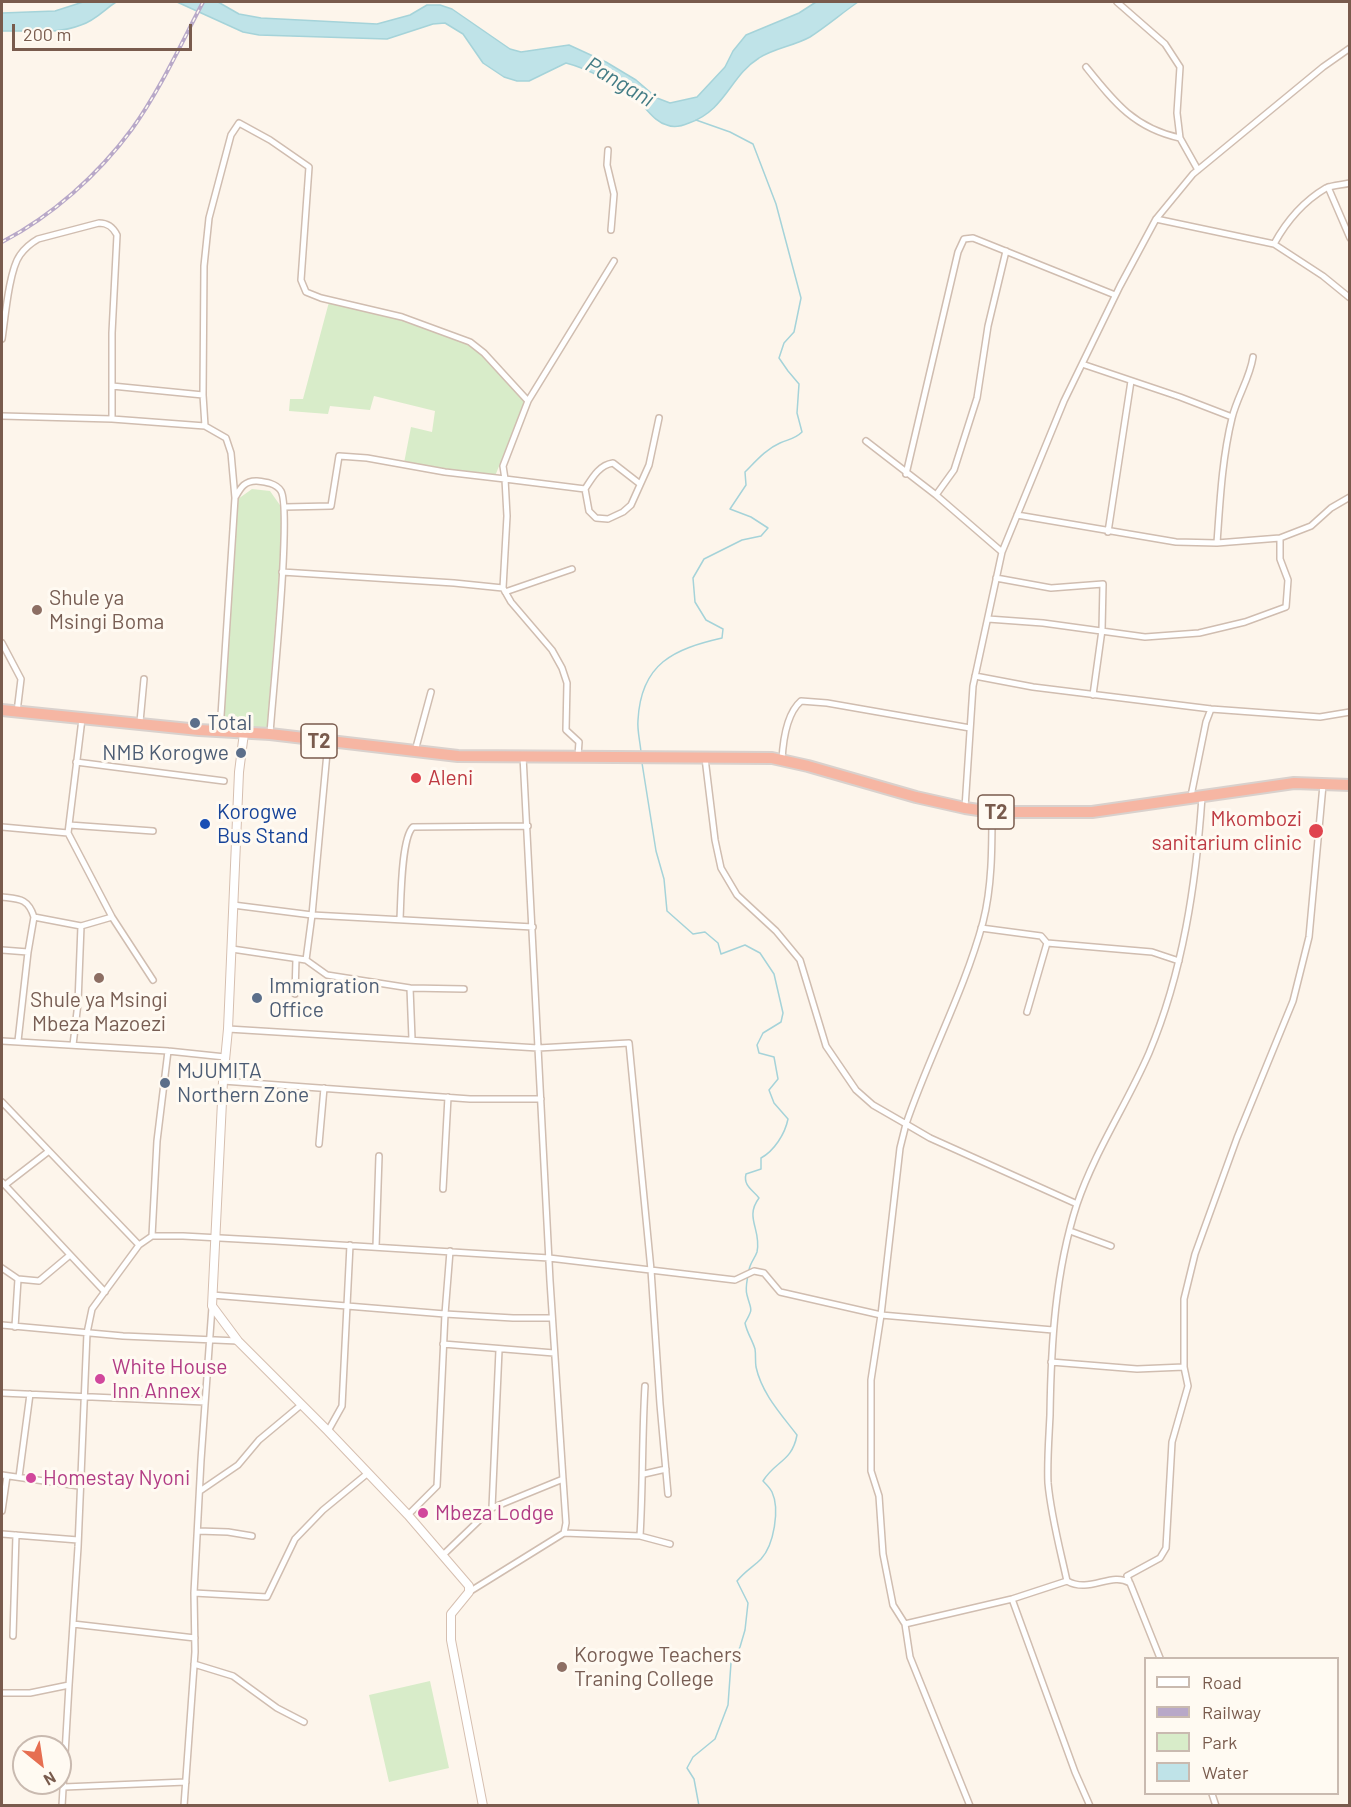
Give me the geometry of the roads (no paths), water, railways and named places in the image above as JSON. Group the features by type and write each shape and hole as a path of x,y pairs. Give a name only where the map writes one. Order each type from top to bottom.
{"highway":[{"name":"T2","path":"2,710 270,734 458,756 741,757 782,760 916,797 992,812 1092,812 1294,783 1350,785"}],"street":[{"path":"1118,2 1165,44 1180,67 1177,113 1180,138 1198,170"},
{"path":"965,808 975,676 1002,552 1064,401 1115,295 1156,219 1198,170 1323,67 1350,48"},
{"path":"1086,67 1107,94 1134,119 1158,133 1180,138"},
{"path":"206,426 203,395 204,266 209,218 231,135 239,123 270,140 309,167 301,280 306,292 321,298 402,316 470,342 528,401"},
{"path":"608,150 608,165 614,194 611,230"},
{"path":"1274,244 1286,223 1328,187 1350,183"},
{"path":"1328,187 1350,238"},
{"path":"1156,219 1274,244 1323,276 1350,298"},
{"path":"2,339 13,272 24,250 38,239 106,223 114,229 117,235 112,419"},
{"path":"906,474 964,239 973,238 1115,295"},
{"path":"936,495 954,470 977,398 988,326 1006,251"},
{"path":"578,757 579,742 566,730 567,683 562,668 552,650 510,602 504,590 507,516 503,466 528,401 615,261"},
{"path":"1217,543 1222,472 1232,417 1253,357"},
{"path":"1082,364 1232,417"},
{"path":"1108,532 1131,381"},
{"path":"112,386 203,395"},
{"path":"2,416 112,419 206,426 226,438 231,453 236,498 220,731"},
{"path":"640,484 612,463 600,468 585,489 589,511 596,519 608,519 631,506 649,465 659,418"},
{"path":"866,441 936,495 1002,552"},
{"path":"285,507 331,506 339,456 368,458 445,472 585,489"},
{"path":"236,498 242,485 251,481 265,482 274,485 281,492 285,507 270,734"},
{"path":"1017,515 1176,542 1217,543 1280,538 1311,526 1331,508 1350,497"},
{"path":"988,619 1102,630 1146,637 1199,633 1245,622 1286,607 1288,580 1280,559 1280,538"},
{"path":"282,572 454,583 504,590 572,569"},
{"path":"996,578 1051,588 1103,584 1102,630 1093,695"},
{"path":"2,643 21,679 17,712"},
{"path":"975,676 1033,687 1211,709 1320,717 1350,712"},
{"path":"140,722 144,679"},
{"path":"415,751 431,692"},
{"path":"782,760 784,736 801,701 827,703 970,728"},
{"path":"1130,1583 1125,1579 1117,1579 1084,1587 1075,1586 1068,1581 1055,1527 1048,1483 1053,1330 1058,1291 1077,1204 1105,1140 1148,1054 1170,997 1179,961 1196,855 1197,796 1206,722 1211,709"},
{"path":"82,717 68,833 112,917 153,980"},
{"path":"184,1806 194,1664 194,1593 223,1081 228,1029 239,772 244,733"},
{"path":"306,960 328,742"},
{"path":"523,756 552,1318 566,1523 564,1533"},
{"path":"705,758 715,840 721,868 737,895 776,931 800,960 826,1046 856,1089 873,1105 930,1138 1077,1204"},
{"path":"76,762 224,781"},
{"path":"1159,1657 1127,1576 1160,1557 1166,1548 1172,1442 1188,1386 1184,1368 1184,1299 1195,1254 1237,1138 1293,1001 1309,937 1323,783"},
{"path":"970,1806 910,1657 905,1624 893,1605 883,1554 879,1496 871,1471 871,1380 881,1315 900,1148 918,1088 963,982 981,928 992,858 992,812"},
{"path":"69,825 153,831"},
{"path":"400,920 404,857 408,831 413,827 528,826"},
{"path":"2,827 68,833"},
{"path":"2,897 24,901 30,907 34,917 18,1041"},
{"path":"233,905 312,915 533,927"},
{"path":"34,917 81,926 112,917"},
{"path":"73,1045 78,1004 81,926"},
{"path":"981,928 1041,936 1047,943 1152,952 1179,961"},
{"path":"1027,1012 1047,943"},
{"path":"232,949 306,960 327,975 410,988 464,989"},
{"path":"2,950 28,952"},
{"path":"295,994 296,959"},
{"path":"410,988 412,1039"},
{"path":"228,1029 538,1048 629,1043 651,1269 668,1494"},
{"path":"2,1041 168,1051 225,1057"},
{"path":"152,1236 157,1141 168,1051"},
{"path":"223,1081 448,1097 541,1099"},
{"path":"319,1144 324,1088"},
{"path":"443,1189 448,1097"},
{"path":"2,1102 139,1245"},
{"path":"49,1151 3,1184 105,1292"},
{"path":"376,1247 379,1156"},
{"path":"1070,1231 1111,1246"},
{"path":"67,1735 87,1333 92,1309 139,1245 152,1236 350,1245 549,1258 735,1280 753,1271 764,1273 780,1292 881,1315 1053,1330"},
{"path":"328,1431 342,1406 350,1245"},
{"path":"408,1515 437,1486 443,1344 450,1251"},
{"path":"2,1268 18,1279 39,1281 70,1255"},
{"path":"15,1327 18,1279"},
{"path":"212,1295 445,1314 552,1318"},
{"path":"212,1306 238,1341 408,1515 465,1581 470,1592"},
{"path":"2,1325 87,1333 238,1341"},
{"path":"443,1344 554,1353"},
{"path":"492,1508 499,1350"},
{"path":"1051,1362 1137,1369 1184,1368"},
{"path":"640,1536 644,1474 645,1386"},
{"path":"2,1393 205,1402"},
{"path":"19,1477 30,1394"},
{"path":"200,1491 238,1465 260,1440 301,1405"},
{"path":"644,1474 666,1469"},
{"path":"194,1593 267,1597 295,1539 323,1510 368,1473"},
{"path":"2,1511 4,1475 80,1486"},
{"path":"443,1555 492,1508 563,1479"},
{"path":"198,1531 252,1536"},
{"path":"483,1806 451,1640 451,1614 470,1592 564,1533 640,1536 670,1544"},
{"path":"2,1534 78,1540"},
{"path":"13,1636 16,1535"},
{"path":"905,1624 1012,1599 1068,1581"},
{"path":"1012,1599 1075,1772 1090,1806"},
{"path":"73,1624 195,1638"},
{"path":"194,1664 233,1676 277,1708 304,1722"},
{"path":"2,1693 30,1694 69,1685"},
{"path":"72,1787 186,1782"}],"water":[{"path":"83,2 116,2 91,21 71,28 52,31 2,31 2,13 55,11"},
{"name":"Pangani","path":"177,2 218,2 239,14 261,18 377,24 410,15 427,5 440,5 452,9 510,49 521,52 569,45 606,62 636,80 657,98 670,103 697,97 725,67 733,51 746,35 799,13 816,2 858,2 810,37 771,52 749,65 720,101 701,117 681,126 670,126 659,121 639,102 604,79 566,63 529,81 517,81 504,77 483,63 463,34 445,23 433,24 387,39 259,35 243,32"}],"waterway":[{"path":"641,752 638,724 641,701 653,672 663,662 689,647 722,638 723,629 706,620 695,602 693,578 704,559 742,540 761,536 768,528 751,517 730,509 746,485 745,472 770,449 802,432 797,413 799,384 779,358 784,343 794,332 801,298 776,204 753,144 730,132 696,120"},
{"path":"642,763 656,851 664,879 667,911 693,934 705,932 718,943 721,954 745,945 760,953 774,974 783,1013 781,1022 763,1033 757,1045 759,1053 774,1057 778,1079 769,1090 774,1103 788,1119 778,1142 761,1158 761,1169 746,1174 747,1185 759,1198 753,1212 757,1252 749,1270"},
{"path":"699,1806 694,1779 687,1768 693,1757 715,1739 728,1705 731,1663 740,1647 745,1630 748,1603 737,1581 766,1553 774,1527 775,1508 772,1492 763,1481 791,1451 797,1435 773,1403 759,1377 755,1349 745,1323 751,1309 746,1290 748,1275"}],"railway":[{"path":"2,242 21,232 56,207 89,178 119,146 152,99 203,2"}],"place":[{"name":"Shule ya Msingi Boma","path":"37,610"},
{"name":"Total","path":"195,723"},
{"name":"NMB Korogwe","path":"241,753"},
{"name":"Aleni","path":"416,778"},
{"name":"Korogwe Bus Stand","path":"205,824"},
{"name":"Mkombozi sanitarium clinic","path":"1316,831"},
{"name":"Shule ya Msingi Mbeza Mazoezi","path":"99,978"},
{"name":"Immigration Office","path":"257,998"},
{"name":"MJUMITA Northern Zone","path":"165,1083"},
{"name":"White House Inn Annex","path":"100,1379"},
{"name":"Homestay Nyoni","path":"31,1478"},
{"name":"Mbeza Lodge","path":"423,1513"},
{"name":"Korogwe Teachers Traning College","path":"562,1667"}]}
